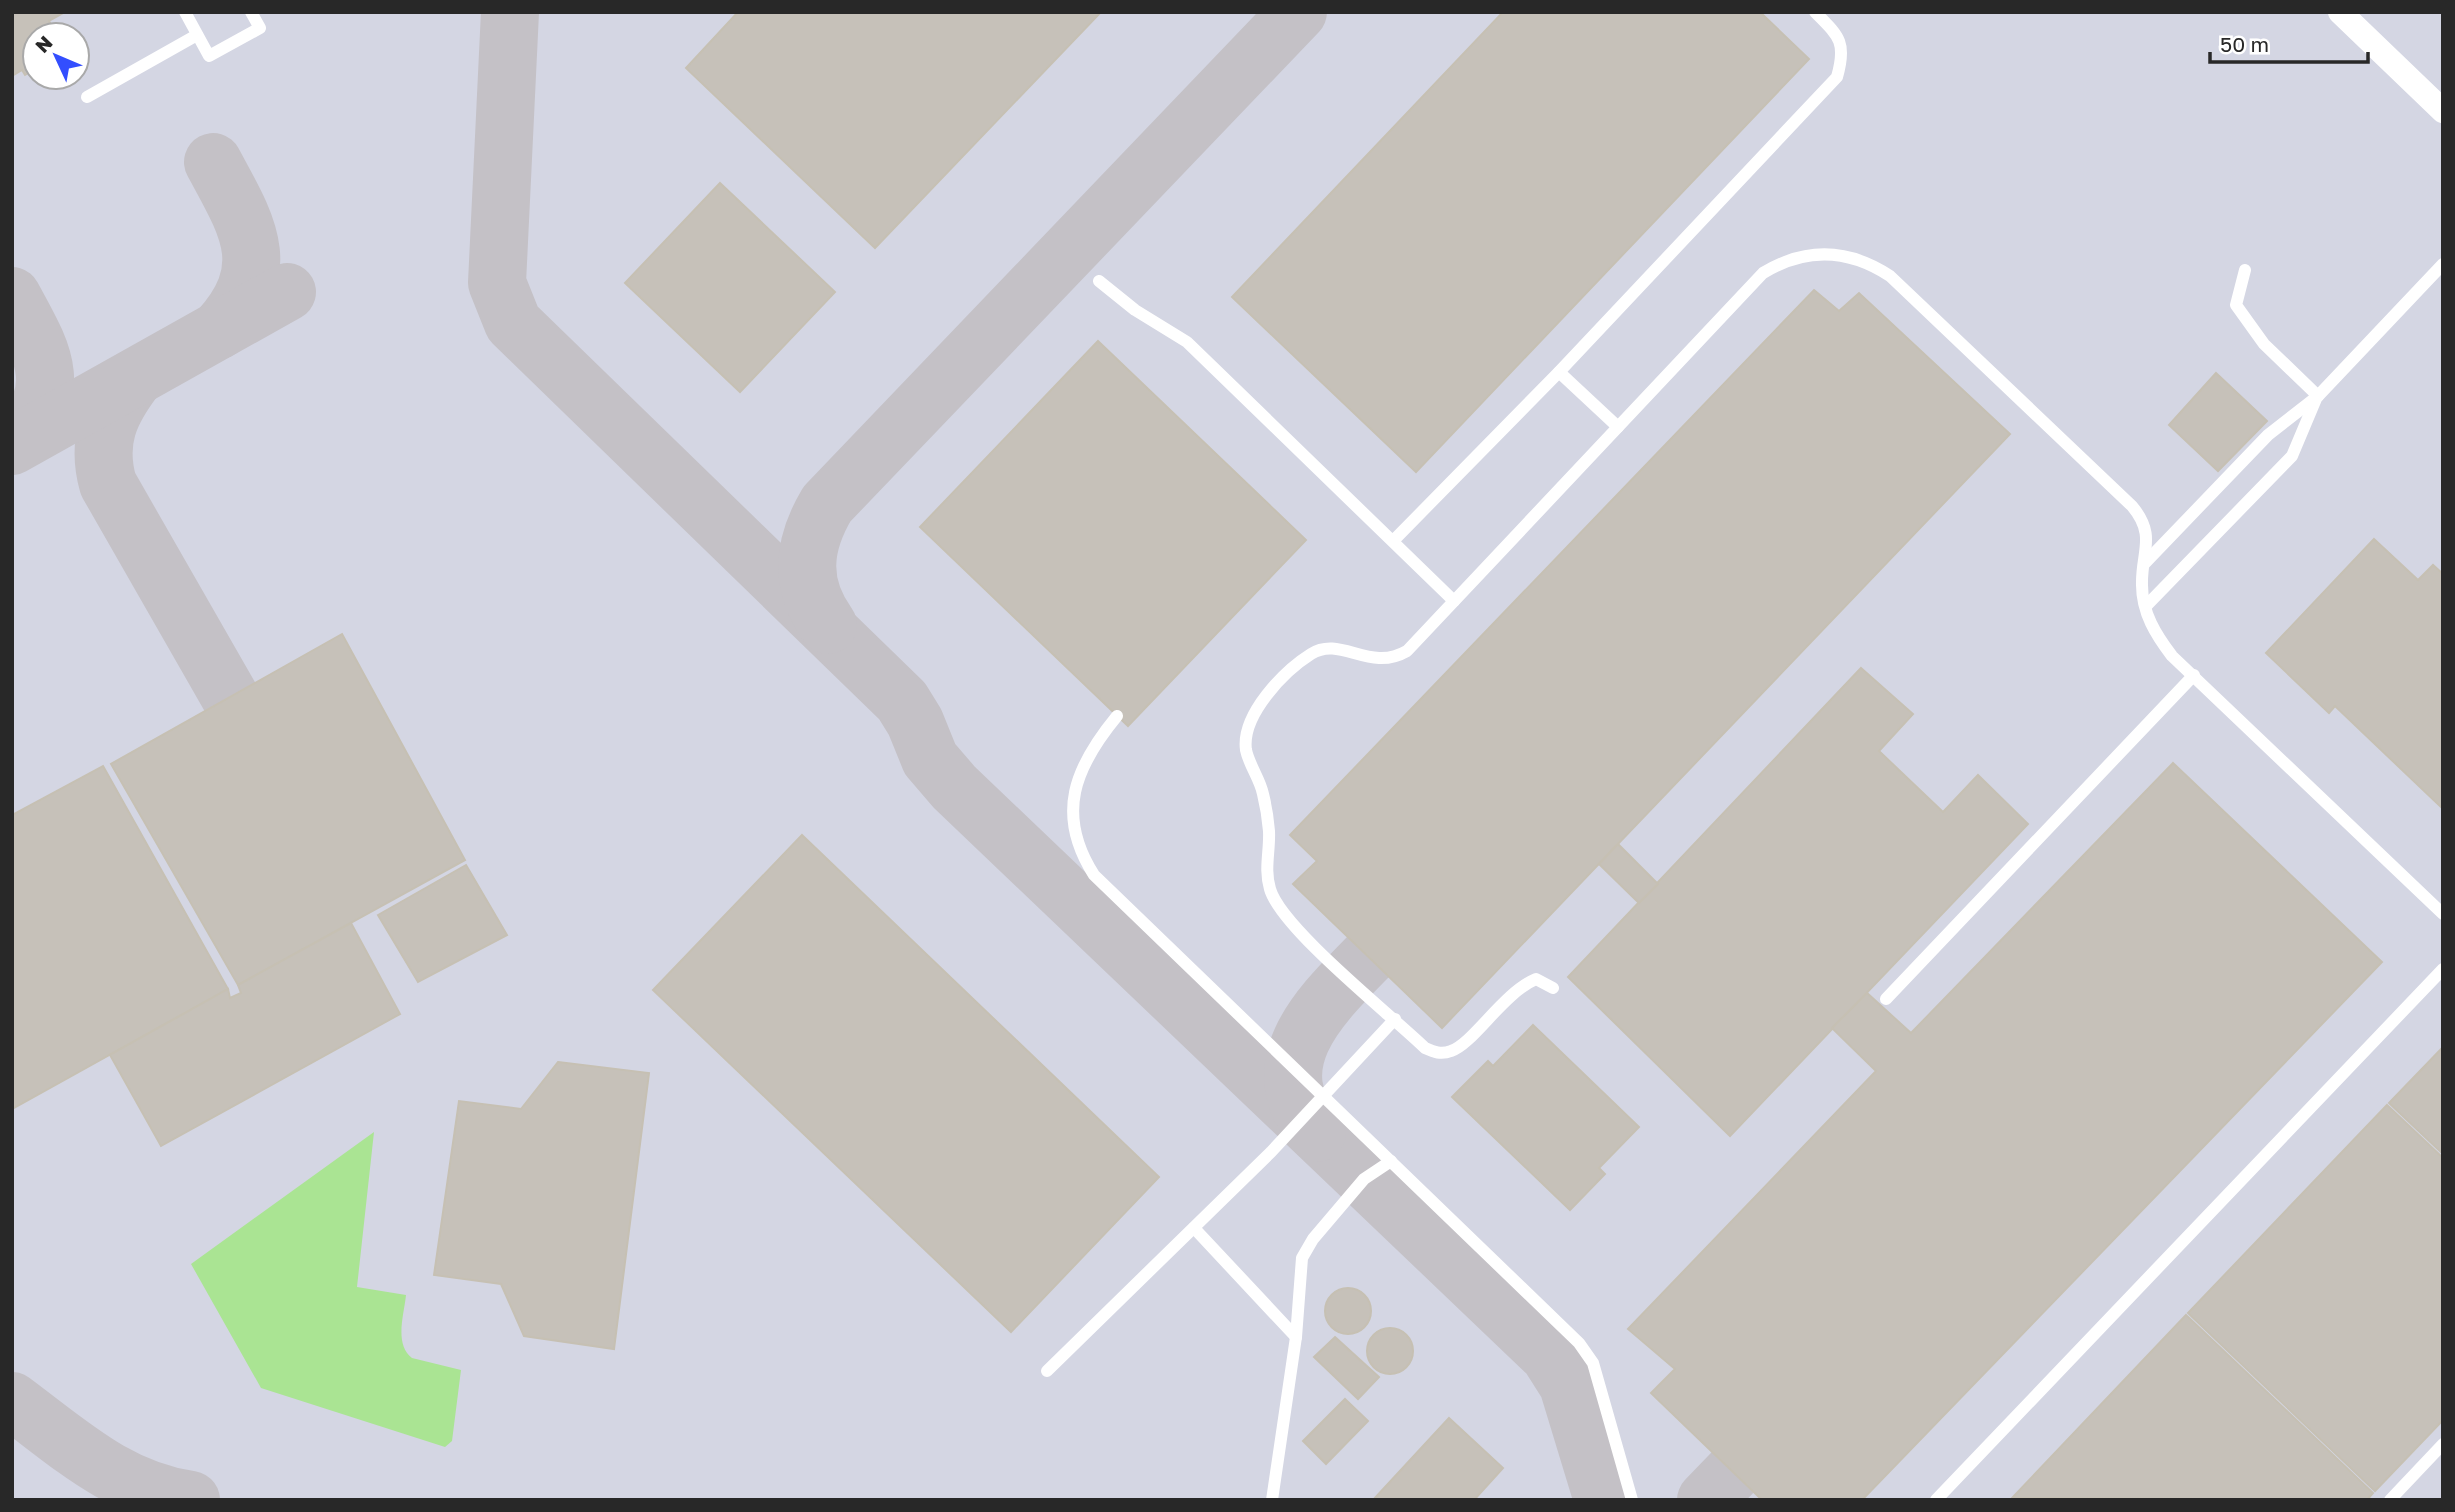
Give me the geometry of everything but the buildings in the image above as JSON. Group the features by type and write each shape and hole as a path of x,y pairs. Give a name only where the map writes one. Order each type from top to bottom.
{"street":[{"path":"2340,12 2443,111"}],"lane":[{"path":"185,12 209,56 260,28 251,12"},
{"path":"1394,540 1559,372 1838,77 1844,54 1835,32 1815,12"},
{"path":"87,97 197,35"},
{"path":"1553,988 1536,979 1518,986 1454,1051 1438,1054 1424,1048 1304,936 1271,893 1266,874 1269,832 1263,792 1247,753 1247,724 1258,706 1314,652 1338,648 1379,660 1396,657 1407,651 1763,273 1782,261 1830,253 1851,256 1890,276 2132,506 2145,522 2147,551 2142,586 2157,636 2194,676 2443,914"},
{"path":"2144,565 2268,435 2318,396 2443,264"},
{"path":"2245,270 2236,304 2264,344 2318,396"},
{"path":"1099,281 1135,310 1187,342 1454,601"},
{"path":"1559,372 1618,427"},
{"path":"2146,606 2292,456 2318,396"},
{"path":"1886,999 2194,676"},
{"path":"1118,716 1088,753 1073,796 1073,820 1083,859 1112,894 1579,1343 1593,1363 1632,1500"},
{"path":"1936,1500 2443,969"},
{"path":"1047,1371 1194,1228 1395,1019"},
{"path":"1272,1500 1296,1337 1302,1258 1313,1238 1364,1179 1391,1161"},
{"path":"1194,1228 1296,1337"},
{"path":"2390,1500 2443,1444"}],"shaded area":[{"path":"12,12 2443,12 2443,1500 12,1500"}],"green space":[{"path":"374,1132 357,1287 406,1295 402,1337 406,1352 412,1358 461,1370 452,1441 445,1447 261,1388 191,1264"}],"taxiway":[{"path":"510,12 497,283 513,323 902,701 915,722 930,759 954,787 1549,1355 1568,1385 1603,1500"},
{"path":"828,625 812,595 807,565 813,535 827,504 1298,12"},
{"path":"213,162 245,226 251,266 247,286 237,307 219,330"},
{"path":"12,446 287,292"},
{"path":"12,296 40,353 45,387 41,404 16,443"},
{"path":"135,378 118,403 107,428 104,454 108,484 230,697"},
{"path":"1317,1133 1300,1108 1293,1083 1295,1060 1303,1037 1316,1016 1368,957"},
{"path":"12,1401 75,1448 117,1475 140,1486 191,1500"},
{"path":"1706,1500 1733,1472"}]}
